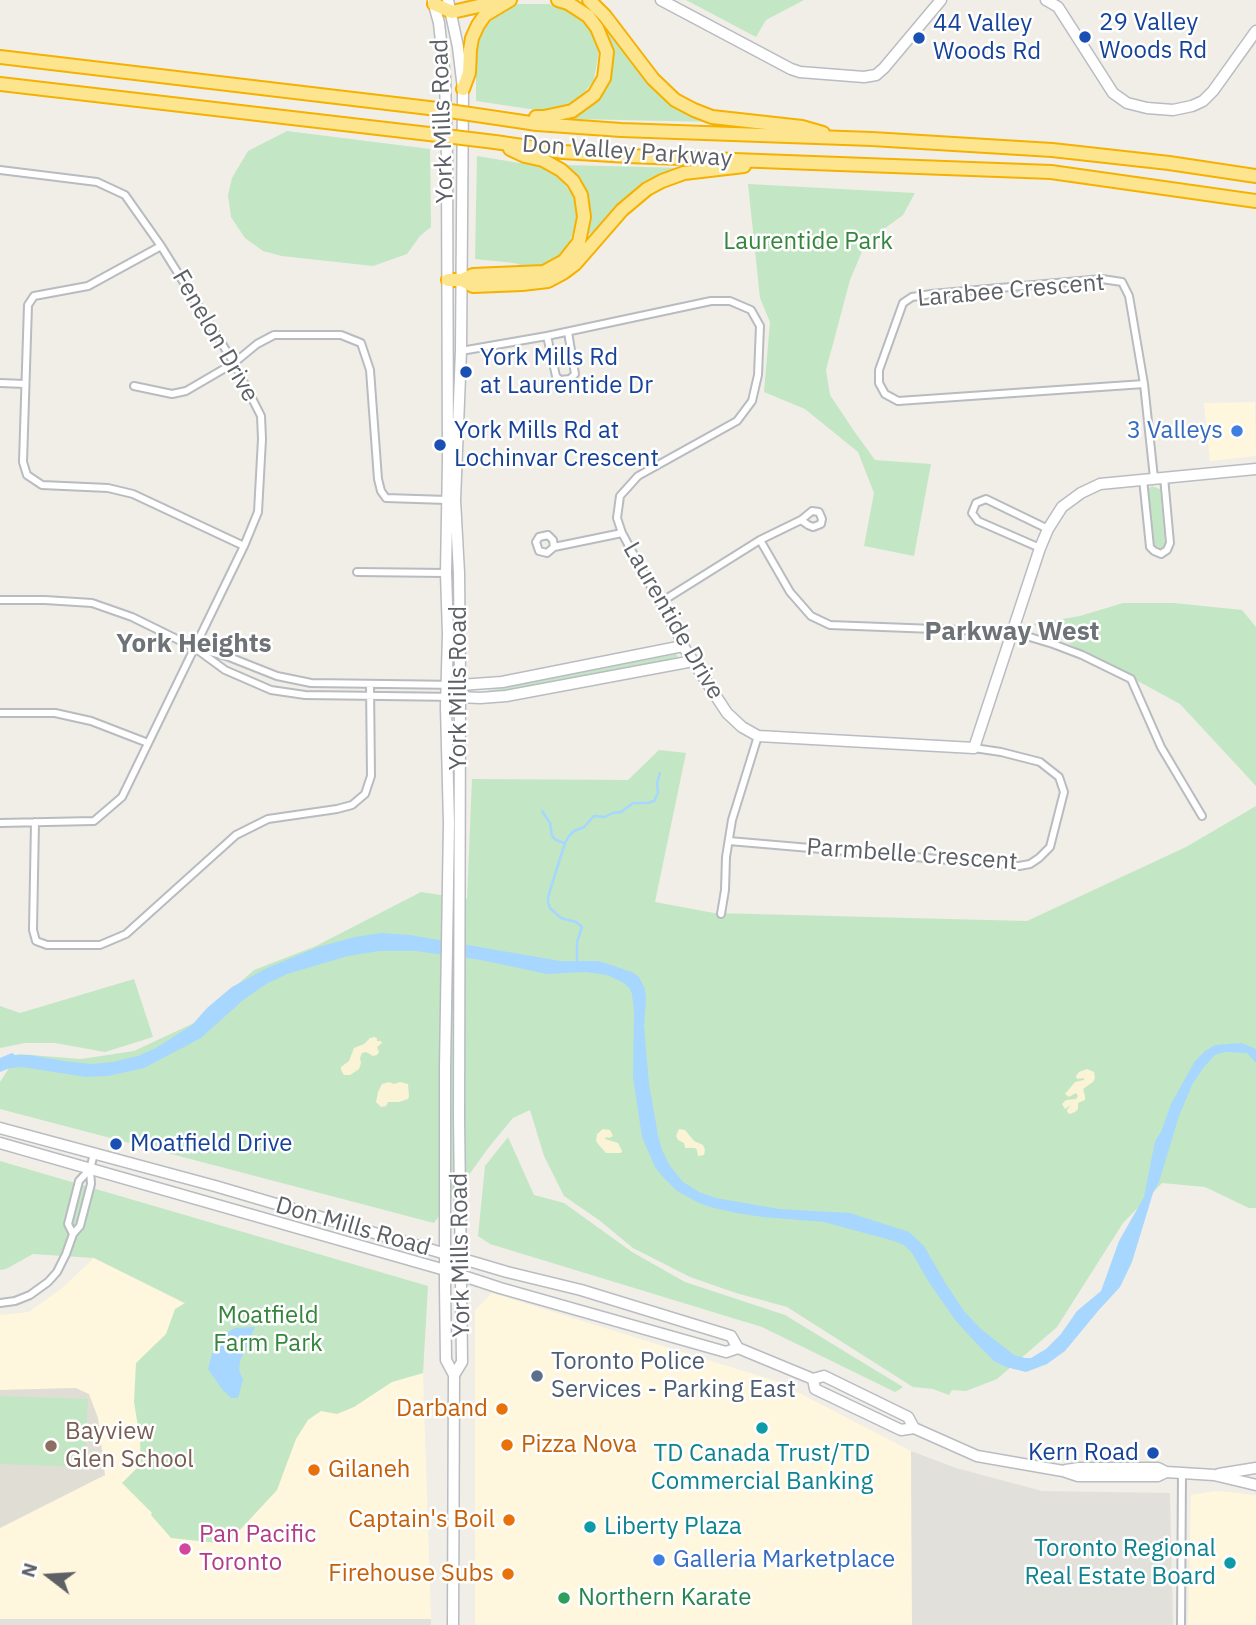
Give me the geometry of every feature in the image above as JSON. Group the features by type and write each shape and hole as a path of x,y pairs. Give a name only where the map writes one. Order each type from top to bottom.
{"highway":[{"path":"434,2 450,6 509,0"},
{"path":"463,89 469,73 472,38 478,26 485,15 509,0"},
{"path":"490,117 544,117 572,111 594,95 604,78 607,52 597,28 588,16 558,0"},
{"path":"589,0 605,16 653,79 675,100 712,117 802,127 836,138"},
{"name":"Don Valley Parkway","path":"0,57 429,108 537,124 1052,150 1256,176"},
{"name":"Don Valley Parkway","path":"0,84 563,152 1051,172 1256,201"},
{"path":"448,280 462,280 473,275 544,272 564,261 579,242 584,217 581,195 573,181 561,170 543,160 525,156 495,142"},
{"path":"462,280 473,286 548,281 575,264 622,210 662,181 684,173 776,162"}],"main road":[{"path":"661,0 790,69 864,77 876,75 884,68 941,0"},
{"path":"1046,0 1058,7 1113,93 1127,103 1147,108 1172,110 1203,101 1256,31"},
{"name":"York Mills Road","path":"434,2 445,78 448,280 446,691 449,823 445,1270 446,1360 454,1375 453,1625"},
{"name":"York Mills Road","path":"450,6 463,89 461,351 455,500 460,685 462,1362 454,1375"},
{"path":"758,736 974,748 1040,548 1062,507 1081,493 1100,484 1256,468"},
{"path":"460,685 502,682 683,646"},
{"name":"Laurentide Drive","path":"683,646 727,713 742,727 758,736"},
{"path":"459,697 506,696 693,661"},
{"name":"Don Mills Road","path":"0,1128 581,1290 731,1336 738,1348 813,1378 824,1376 908,1418 914,1429"},
{"name":"Don Mills Road","path":"0,1143 726,1352 738,1348"},
{"path":"594,1314 602,1297"},
{"path":"682,1339 686,1323"},
{"name":"Don Mills Road","path":"813,1378 815,1389 901,1430 914,1429 977,1455 1078,1476 1158,1476 1166,1472 1182,1472 1214,1475 1256,1485"},
{"name":"Don Mills Road","path":"1214,1475 1256,1468"}],"street":[{"name":"Fenelon Drive","path":"0,170 97,182 125,195 161,246 234,363 261,416 262,439 258,512 122,797 94,821 0,823"},
{"path":"161,246 88,286 34,296 28,305 23,462 27,475 42,485 108,488 134,494 244,546"},
{"name":"Larabee Crescent","path":"1144,384 898,401 885,394 879,383 879,370 902,303 912,297 1102,279 1122,282 1129,296 1144,384 1154,478"},
{"name":"Laurentide Drive","path":"461,351 568,332 712,300 730,301 751,310 760,326 758,374 752,401 737,421 638,476 620,496 617,518 622,533 683,646"},
{"path":"547,336 556,376 560,380 570,379 575,374 568,332"},
{"path":"134,386 172,394 186,391 234,363 257,344 274,335 341,335 361,343 370,370 381,491 386,498 447,500"},
{"path":"0,383 25,384"},
{"path":"1154,478 1170,543 1167,550 1161,554 1150,547 1154,478"},
{"path":"1040,548 978,521 972,513 976,503 986,499 1048,529"},
{"path":"661,602 761,540 801,520"},
{"path":"554,547 622,533"},
{"path":"761,540 790,592 811,616 830,625 1013,632 1082,655 1131,679 1161,747 1202,816"},
{"path":"357,572 446,573"},
{"path":"0,600 92,603 132,617 195,648 225,670 271,690 304,695 370,696 446,691 460,685"},
{"path":"195,648 229,657 277,676 311,683 370,684 446,691 459,697"},
{"path":"35,822 33,930 36,941 47,945 100,945 126,934 236,835 268,819 352,805 365,794 371,776 370,684"},
{"path":"0,713 55,713 92,721 148,743"},
{"path":"721,914 732,820 758,736"},
{"name":"Parmbelle Crescent","path":"729,841 1019,866 1030,864 1050,847 1064,792 1059,777 1041,762 974,748"},
{"path":"0,1303 30,1295 48,1282 62,1263 73,1234 80,1226 91,1184 90,1169 94,1154"},
{"path":"73,1234 68,1224 79,1181 90,1169"},
{"path":"1181,1625 1182,1472"}],"shaded area":[{"path":"1255,402 1256,456 1210,461 1204,403"},
{"path":"94,1258 185,1304 308,1407 423,1373 431,1619 0,1619 0,1528 105,1475 76,1388 0,1390 0,1315 29,1312 62,1288"},
{"path":"492,1293 776,1381 911,1451 912,1625 475,1625 475,1310"},
{"name":"Bayview Glen School","path":"76,1388 89,1394 98,1418 105,1475 0,1528 0,1390"},
{"path":"911,1451 956,1468 1042,1491 1170,1493 1173,1625 912,1625"},
{"path":"1216,1491 1256,1495 1256,1625 1188,1625 1191,1495"},
{"path":"0,1619 431,1619 431,1625 0,1625"}],"green space":[{"path":"686,0 804,0 766,20 756,37"},
{"path":"519,4 549,4 576,14 594,33 599,50 594,80 576,103 543,111 476,101 476,50 482,31 499,11"},
{"path":"603,24 652,85 674,107 716,122 573,119 598,99 609,84 612,54"},
{"path":"287,131 430,149 431,227 420,236 407,254 373,266 282,256 263,251 245,238 231,217 228,195 232,178 248,151"},
{"path":"477,156 544,167 562,180 575,199 577,220 569,244 554,261 533,269 514,263 475,259"},
{"path":"566,165 682,168 644,183 613,210 595,232 588,234 590,210 583,184"},
{"name":"Laurentide Park","path":"748,184 915,193 903,215 866,242 850,280 826,370 830,395 875,460 931,464 914,556 864,546 874,493 858,452 805,409 764,392 770,322 760,298"},
{"path":"1152,486 1160,489 1165,544 1161,549 1154,547 1148,489"},
{"path":"1123,603 1174,603 1242,610 1256,627 1256,786 1180,704 1033,624 1080,616"},
{"path":"676,654 677,659 487,695 476,693"},
{"path":"659,750 686,753 655,902 714,913 1027,921 1186,847 1256,806 1256,1208 1249,1208 1205,1187 1162,1183 1123,1223 1057,1327 997,1379 966,1391 952,1390 949,1395 933,1389 913,1387 787,1307 690,1277 633,1248 564,1196 544,1156 530,1110 513,1118 434,1223 0,1109 0,1082 18,1054 81,1059 134,1051 194,1023 254,970 316,946 421,892 467,899 472,779 628,780"},
{"path":"134,979 153,1037 105,1052 55,1043 25,1043 0,1048 0,1006 20,1013"},
{"path":"508,1137 534,1195 564,1203 632,1252 685,1282 785,1315 903,1387 895,1392 762,1327 490,1244 478,1236 485,1166"},
{"name":"Moatfield Farm Park","path":"0,1161 428,1286 423,1373 392,1382 354,1407 337,1414 321,1411 308,1420 296,1439 277,1490 227,1544 171,1538 152,1513 122,1483 138,1467 141,1469 140,1439 134,1402 136,1363 166,1334 175,1309 185,1303 94,1258 33,1254 0,1270"},
{"path":"0,1396 88,1399 85,1467 0,1464"}],"sand":[{"path":"374,1037 382,1043 377,1047 377,1055 362,1053 359,1069 350,1075 344,1075 341,1067 349,1061 354,1048"},
{"path":"1087,1069 1094,1072 1095,1078 1083,1089 1085,1100 1078,1103 1078,1109 1070,1114 1067,1110 1071,1105 1065,1109 1062,1104 1078,1096 1076,1093 1069,1097 1065,1094 1075,1082 1084,1080 1077,1079 1076,1076"},
{"path":"382,1084 408,1084 409,1096 408,1099 388,1102 381,1107 376,1102 378,1092"},
{"path":"603,1129 610,1130 613,1136 605,1139 618,1143 621,1153 606,1153 598,1144 597,1134"},
{"path":"679,1129 685,1130 694,1141 703,1145 704,1155 698,1156 695,1148 685,1148 684,1143 676,1136"}],"water":[{"path":"381,933 410,935 560,961 599,961 632,972 639,977 645,989 644,1026 649,1084 658,1135 670,1166 683,1182 716,1198 779,1209 850,1213 909,1232 924,1246 964,1311 981,1329 1014,1355 1025,1358 1031,1358 1046,1349 1061,1334 1077,1311 1101,1291 1119,1241 1144,1197 1155,1141 1171,1104 1195,1061 1215,1045 1241,1043 1256,1049 1256,1063 1247,1053 1225,1052 1215,1055 1203,1068 1192,1085 1179,1116 1132,1262 1120,1287 1065,1351 1047,1364 1026,1372 994,1361 978,1345 956,1321 904,1245 824,1222 763,1217 710,1207 677,1191 655,1167 642,1137 633,1077 632,994 624,983 607,975 586,972 547,974 481,960 416,951 379,951 348,956 287,974 266,984 242,1001 201,1038 144,1068 108,1076 86,1077 22,1067 0,1072 0,1058 12,1053 91,1064 138,1056 192,1025 232,987 267,968 318,947"},
{"path":"255,1327 240,1361 239,1370 243,1380 238,1398 231,1398 208,1369 216,1339 235,1328"}],"waterway":[{"path":"577,964 577,942 582,927 576,922 561,918 550,908 548,902 565,843 574,831 584,827 594,816 605,817 621,812 633,803 654,801 658,793 660,773"},
{"path":"542,811 550,823 552,836 564,843"}],"place":[{"name":"29 Valley Woods Rd","path":"1085,37"},
{"name":"44 Valley Woods Rd","path":"919,38"},
{"name":"York Mills Rd at Laurentide Dr","path":"466,372"},
{"name":"3 Valleys","path":"1237,431"},
{"name":"York Mills Rd at Lochinvar Crescent","path":"440,445"},
{"name":"Moatfield Drive","path":"116,1144"},
{"name":"Toronto Police Services - Parking East","path":"537,1376"},
{"name":"Darband","path":"502,1409"},
{"name":"TD Canada Trust/TD Commercial Banking","path":"762,1428"},
{"name":"Pizza Nova","path":"507,1445"},
{"name":"Bayview Glen School","path":"51,1446"},
{"name":"Kern Road","path":"1153,1453"},
{"name":"Gilaneh","path":"314,1470"},
{"name":"Captain's Boil","path":"509,1520"},
{"name":"Liberty Plaza","path":"590,1527"},
{"name":"Pan Pacific Toronto","path":"185,1549"},
{"name":"Galleria Marketplace","path":"659,1560"},
{"name":"Toronto Regional Real Estate Board","path":"1230,1563"},
{"name":"Firehouse Subs","path":"508,1574"},
{"name":"Northern Karate","path":"564,1598"}],"district":[{"name":"Parkway West","path":"1012,632"},
{"name":"York Heights","path":"194,644"}]}
